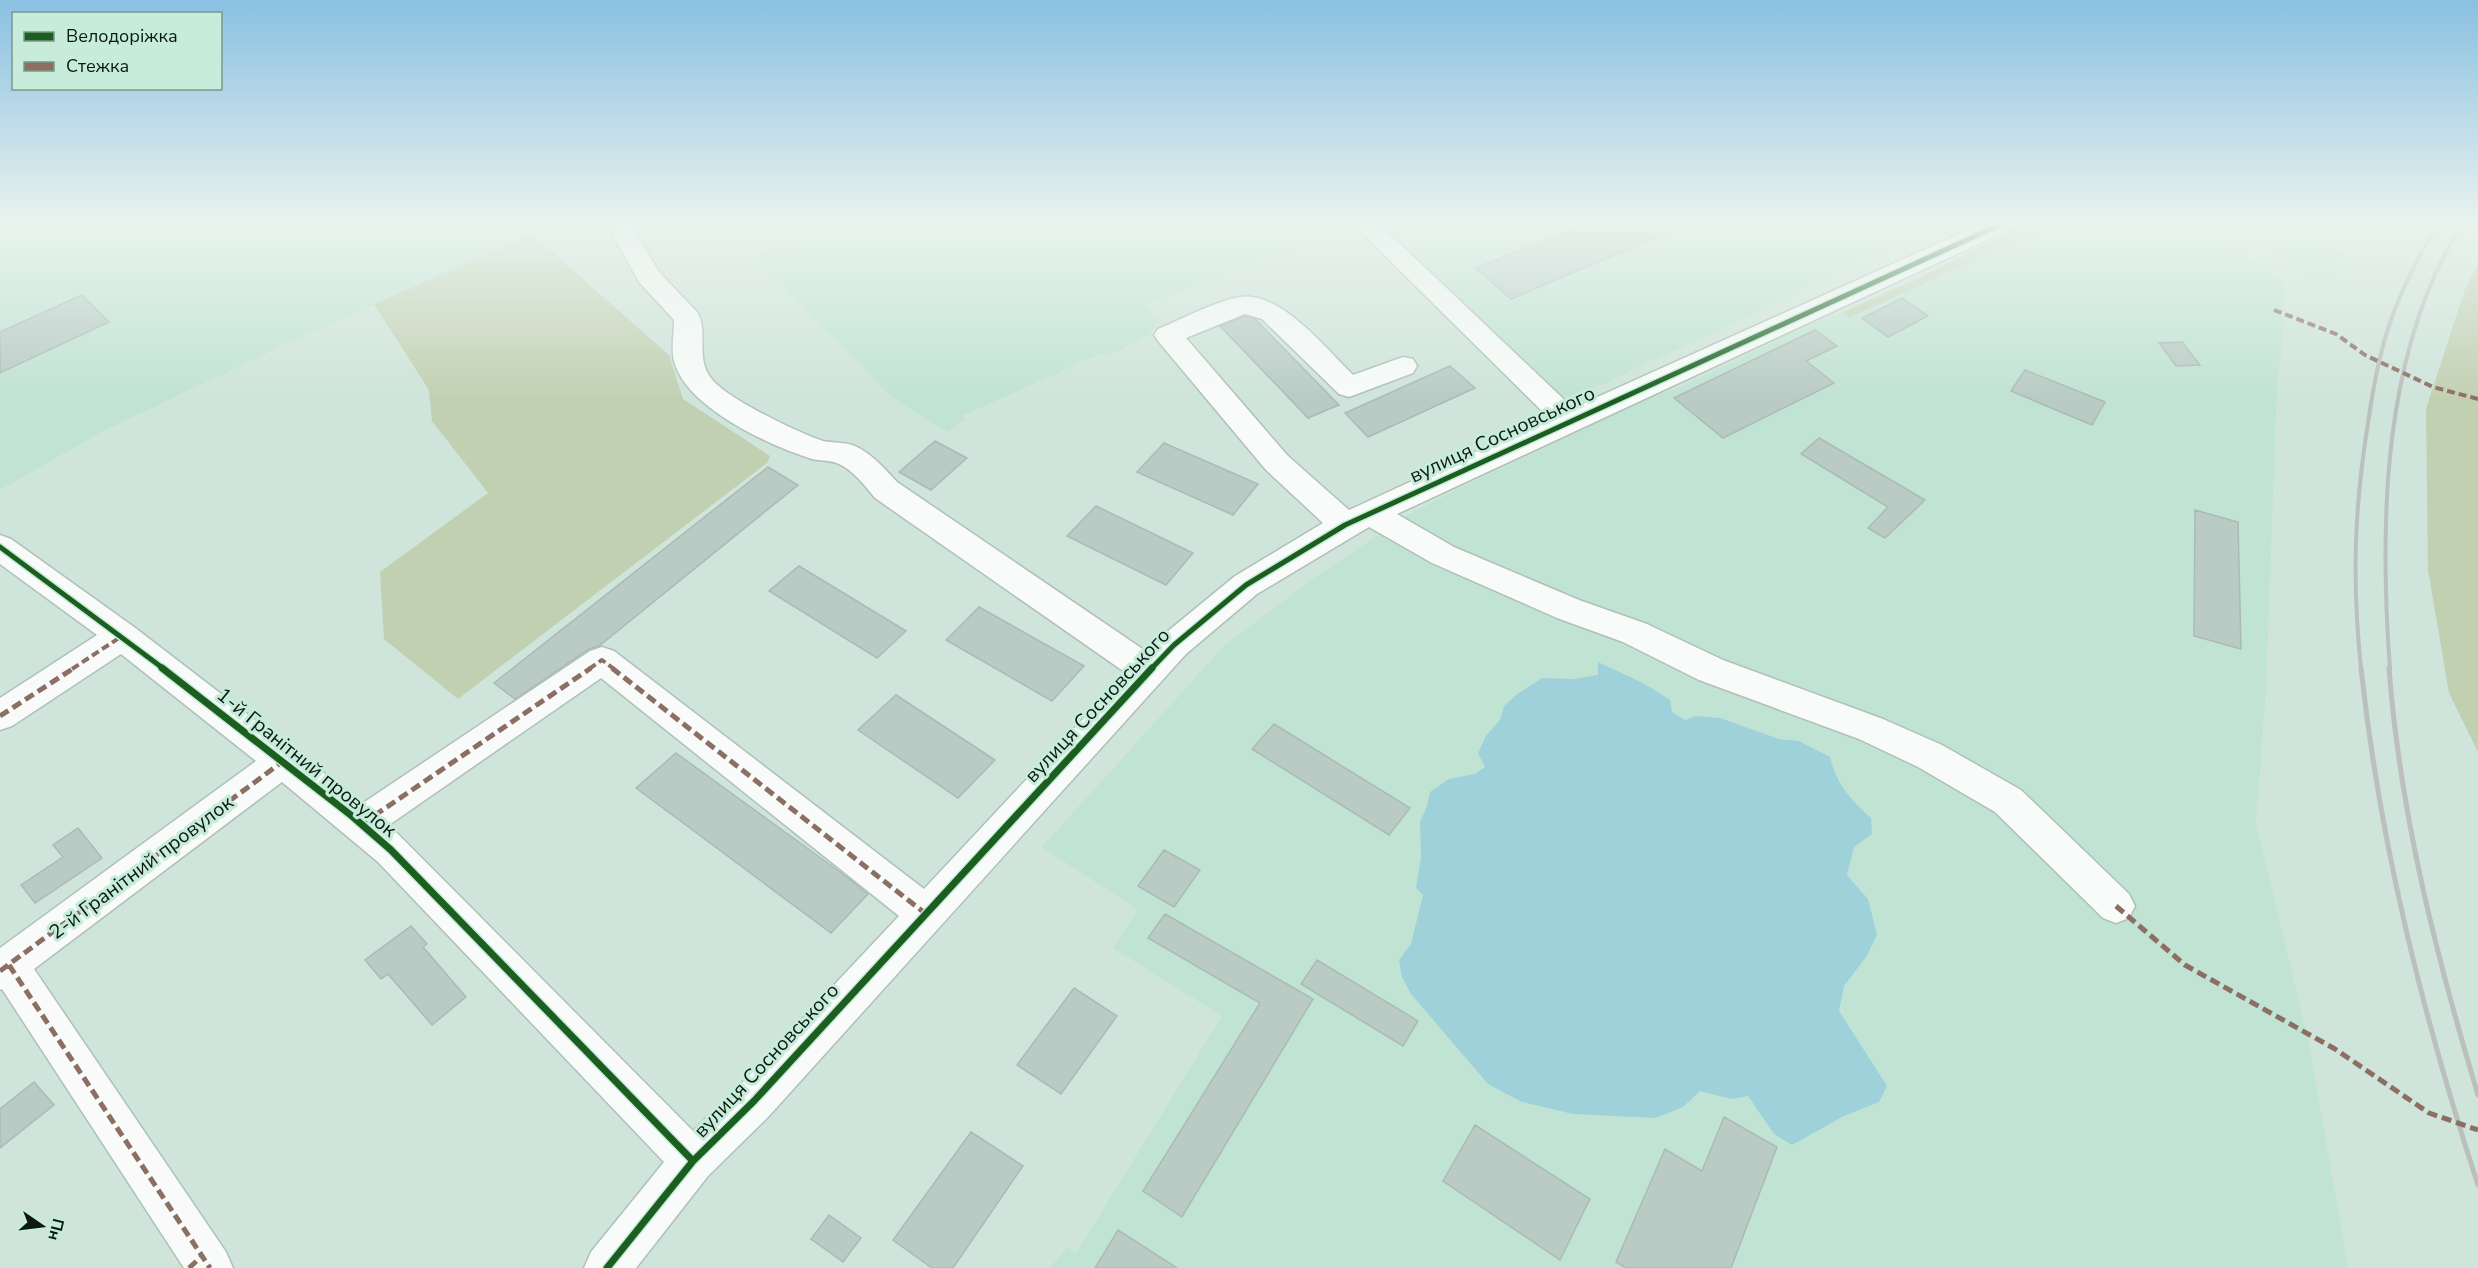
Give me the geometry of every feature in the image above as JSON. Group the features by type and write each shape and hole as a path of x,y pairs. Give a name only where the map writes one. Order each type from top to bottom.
{"street":[{"path":"652,280 687,318 688,361 699,386 777,434 821,451 846,454 870,472 886,490 1149,671"},
{"path":"1423,280 1569,421"},
{"name":"вулиця Сосновського","path":"607,1268 693,1161 753,1101 1149,671 1174,645 1246,585 1358,519 1881,280"},
{"path":"1403,366 1349,387 1272,314 1257,307 1242,305 1168,335 1277,463 1358,519 1557,605 1635,633 1711,670 1871,729 1929,756 2008,801 2116,906"},
{"name":"1-й Гранітний провулок","path":"0,548 122,636 362,824 391,850 693,1161"},
{"path":"0,716 122,636"},
{"path":"362,824 602,660 926,914"},
{"name":"2-й Гранітний провулок","path":"4,968 282,762"},
{"path":"4,968 200,1264"}],"shaded area":[{"path":"0,280 428,280 299,338 105,430 0,490"},
{"path":"428,280 584,280 669,355 683,399 770,456 767,463 458,699 384,639 380,572 488,493 432,421 429,390 374,304"},
{"path":"776,280 1212,280 1144,305 1157,321 1149,336 1105,357 1102,353 962,416 965,419 947,432 892,397"},
{"path":"1432,280 1826,280 1570,399 1559,395"},
{"path":"1913,280 1932,280 1849,318 1843,312"},
{"path":"1932,280 2280,280 2284,283 2283,339 2277,384 2266,689 2256,823 2310,1048 2348,1268 1050,1268 1068,1246 1076,1254 1222,1016 1113,948 1138,910 1042,847 1224,646 1310,581 1406,516 1655,395 1675,389 1810,325 1843,312 1850,318"},
{"path":"2309,280 2336,280 2335,282 2314,284"},
{"path":"2470,280 2478,280 2478,752 2449,693 2428,570 2426,409"}],"water":[{"path":"1598,662 1643,683 1670,700 1672,712 1685,720 1696,716 1720,718 1779,739 1799,741 1830,757 1836,776 1845,791 1871,818 1872,834 1854,847 1847,875 1868,899 1877,935 1866,957 1844,986 1839,1011 1887,1086 1879,1102 1844,1116 1792,1145 1774,1134 1748,1096 1731,1099 1700,1091 1683,1107 1655,1118 1573,1114 1522,1102 1488,1084 1411,994 1402,977 1399,960 1411,944 1423,895 1416,888 1421,857 1420,822 1430,792 1449,779 1475,774 1485,767 1478,753 1486,736 1500,720 1504,706 1516,695 1542,678 1574,679 1598,675"}],"building":[{"path":"1490,280 1555,280 1511,299"},
{"path":"82,295 109,322 0,373 0,332"},
{"path":"1902,298 1928,316 1888,337 1862,318"},
{"path":"1245,316 1255,319 1339,405 1308,418 1220,326"},
{"path":"1815,330 1837,346 1806,361 1834,383 1723,438 1674,398"},
{"path":"2182,342 2200,365 2176,366 2159,343"},
{"path":"1450,366 1475,388 1368,437 1345,413"},
{"path":"2025,370 2105,402 2092,425 2011,391"},
{"path":"1819,438 1925,500 1885,538 1868,528 1888,507 1801,454"},
{"path":"935,441 967,458 931,490 899,472"},
{"path":"1164,443 1258,484 1233,515 1137,472"},
{"path":"768,467 798,485 599,646 589,649 515,699 494,683"},
{"path":"1096,506 1193,553 1166,585 1067,536"},
{"path":"2195,510 2238,522 2241,649 2194,636"},
{"path":"799,566 906,631 877,658 769,591"},
{"path":"979,607 1084,666 1052,701 946,640"},
{"path":"896,695 995,760 958,798 858,730"},
{"path":"1274,724 1410,808 1389,835 1252,749"},
{"path":"676,753 868,894 831,933 636,788"},
{"path":"78,828 102,858 35,903 21,885 63,857 53,845"},
{"path":"1164,850 1200,870 1174,907 1138,886"},
{"path":"1165,914 1313,999 1182,1217 1143,1191 1260,1003 1148,938"},
{"path":"411,926 427,944 423,947 466,997 432,1025 388,974 381,979 365,960"},
{"path":"1317,960 1418,1021 1403,1046 1301,984"},
{"path":"1074,988 1117,1016 1061,1094 1017,1065"},
{"path":"34,1082 54,1105 0,1148 0,1109"},
{"path":"1724,1117 1777,1147 1731,1268 1626,1268 1616,1262 1665,1149 1702,1171"},
{"path":"1475,1125 1590,1199 1560,1260 1443,1181"},
{"path":"971,1132 1023,1166 953,1268 932,1268 893,1240"},
{"path":"829,1215 861,1238 843,1262 811,1239"},
{"path":"1118,1230 1177,1268 1095,1268"}],"railway":[{"path":"2361,669 2356,606 2356,546 2363,455 2383,345 2408,280"},
{"path":"2390,669 2385,555 2392,438 2402,380 2416,324 2433,280"},
{"path":"2361,668 2380,800 2406,930 2439,1058 2478,1185"},
{"path":"2389,668 2402,777 2422,884 2448,990 2478,1095"}],"marked path":[{"path":"2274,310 2336,334 2365,355 2433,387 2478,399"},
{"path":"0,716 122,636"},
{"path":"362,824 602,660 926,914"},
{"path":"0,971 282,762"},
{"path":"2116,906 2185,965 2335,1049 2429,1113 2478,1130"},
{"path":"9,965 210,1268"},
{"path":"189,1268 202,1256"}],"cycle path":[{"path":"607,1268 693,1161 754,1101 1149,671 1174,645 1246,585 1345,525 1881,280"},
{"path":"0,547 122,636 352,816 391,850 693,1161"}]}
